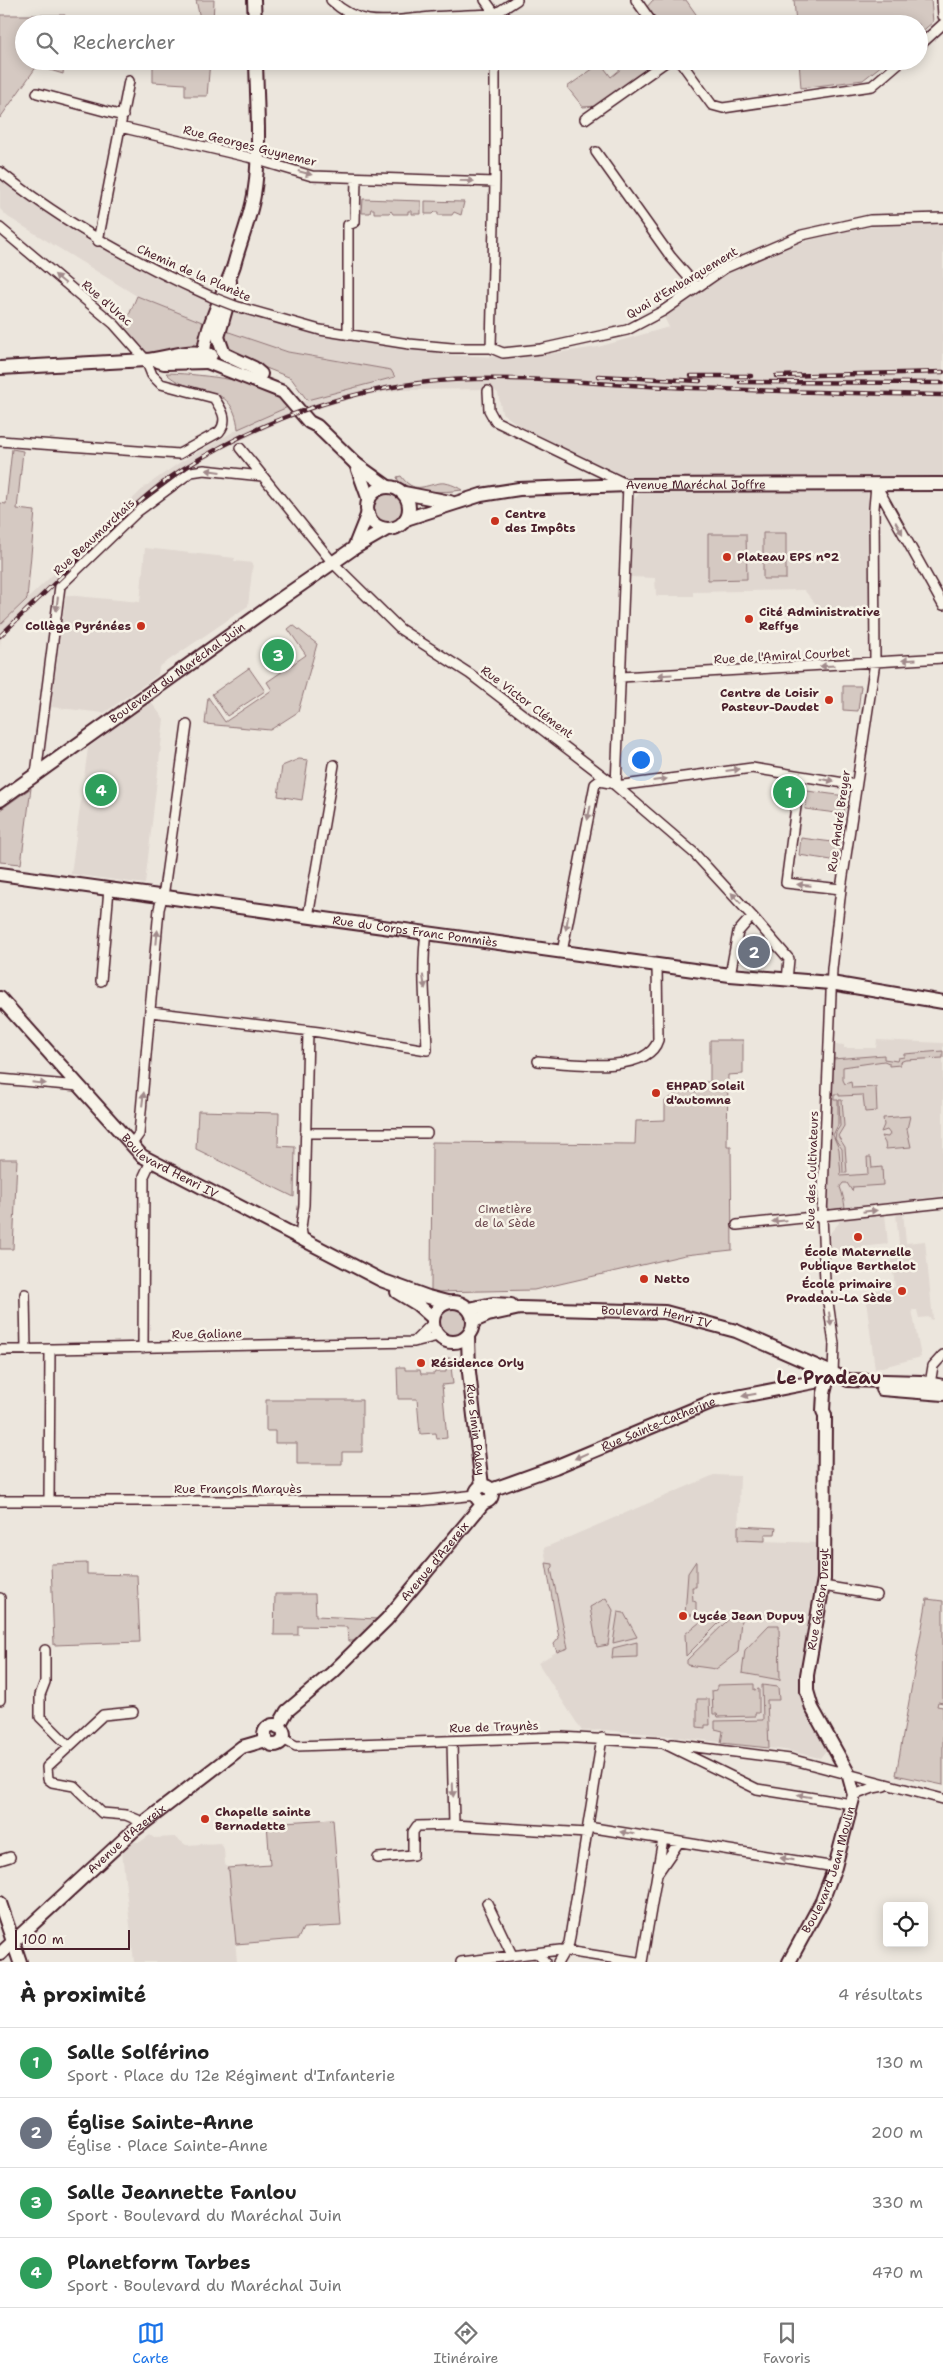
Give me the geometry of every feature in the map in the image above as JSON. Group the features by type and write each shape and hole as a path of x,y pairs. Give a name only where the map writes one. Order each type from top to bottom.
{"street":[{"path":"254,0 255,15"},
{"path":"331,0 340,9 354,15"},
{"path":"485,0 493,15"},
{"path":"500,15 517,0"},
{"path":"636,0 647,15"},
{"path":"942,0 943,16"},
{"path":"928,38 943,24"},
{"path":"208,357 221,295 231,273 254,197 258,160 256,70"},
{"path":"490,348 495,182 495,70"},
{"path":"585,119 654,70"},
{"path":"687,70 712,105 717,108 872,86 891,70"},
{"path":"98,241 129,81"},
{"path":"37,93 122,116"},
{"name":"Rue Georges Guynemer","path":"120,127 258,160 312,176 495,182"},
{"path":"596,152 671,257 697,287"},
{"name":"Chemin de la Planète","path":"0,172 35,200 98,241 155,272 235,306 293,323 348,335 443,348 490,348"},
{"path":"348,335 348,225 355,222 356,178"},
{"name":"Quai d'Embarquement","path":"490,348 503,353 541,348 627,330 648,321 725,268 802,235 870,220 943,218"},
{"name":"Rue d'Urac","path":"0,228 114,324 149,360 152,376 161,384 214,398 222,410 224,418 223,427 219,432 179,454 0,440"},
{"path":"208,357 218,337 229,298 231,273"},
{"path":"218,337 224,354 254,368 261,374"},
{"path":"208,357 283,392 309,422 317,426 356,464 388,487"},
{"path":"0,368 149,360 164,364 208,357 261,374 286,386 314,417 317,426"},
{"name":"Avenue Maréchal Joffre","path":"488,390 489,410 495,420 628,485 943,484"},
{"name":"Rue Victor Clément","path":"240,448 333,563 400,629 470,674 615,785 694,853 752,916 788,959 787,980"},
{"path":"356,464 368,507 375,524 387,529 398,526 406,519 458,501 519,489 628,485 615,785"},
{"name":"Rue Beaumarchais","path":"36,774 60,586 138,512 191,472 204,470 262,476"},
{"path":"876,485 943,605"},
{"name":"Rue André Breyer","path":"831,983 841,889 875,662 874,508 876,485"},
{"path":"354,548 376,490 388,487 396,488 404,493 458,501"},
{"path":"404,493 409,506 406,519"},
{"name":"Boulevard du Maréchal Juin","path":"0,800 354,548 387,529"},
{"name":"Rue de l'Amiral Courbet","path":"621,677 943,658"},
{"path":"130,1144 139,1134 161,896 164,890 187,726"},
{"path":"308,917 334,764"},
{"path":"562,952 595,784 598,781 615,785 752,768 856,785"},
{"path":"800,776 786,883 841,889"},
{"name":"Rue du Corps Franc Pommiès","path":"0,874 730,975 831,983 943,1002"},
{"path":"101,981 109,889"},
{"path":"730,975 738,932 752,916"},
{"path":"151,1012 308,1031 427,1050 426,988 423,973 426,933"},
{"path":"538,1061 608,1065 641,1056 654,1049 658,1040 657,964"},
{"name":"Rue des Cultivateurs","path":"829,1377 834,1344 825,1281 822,1216 831,983"},
{"name":"Boulevard Henri IV","path":"0,998 142,1156 381,1280 428,1298 447,1302"},
{"path":"304,1240 301,1228 304,1206 308,1031"},
{"path":"0,1079 78,1086"},
{"path":"305,1133 427,1133"},
{"path":"143,1348 144,1176 151,1161"},
{"path":"737,1225 943,1203"},
{"name":"Boulevard Henri IV","path":"381,1280 417,1304 433,1321"},
{"path":"25,1294 26,1350"},
{"path":"414,1342 433,1321 438,1308 447,1302 459,1302 469,1309 474,1322 468,1336 454,1342 448,1342 438,1336 433,1321"},
{"name":"Boulevard Henri IV","path":"469,1309 493,1304 515,1305 520,1308"},
{"name":"Boulevard Henri IV","path":"474,1322 488,1315 520,1308 665,1312 736,1331 786,1354 796,1363 829,1377"},
{"name":"Rue Galiane","path":"0,1350 414,1342 438,1336"},
{"name":"Rue Simin Palay","path":"468,1336 469,1372 483,1493"},
{"name":"Rue Simin Palay","path":"454,1342 462,1350 469,1372"},
{"path":"49,1500 50,1349"},
{"path":"930,1384 933,1366 943,1355"},
{"path":"829,1377 943,1386"},
{"path":"829,1377 847,1387 943,1394"},
{"name":"Rue Gaston Dreyt","path":"829,1377 823,1404 825,1415 823,1586 807,1675 807,1691 812,1708 848,1773"},
{"name":"Rue Sainte-Catherine","path":"483,1493 555,1467 711,1402 808,1384 829,1377"},
{"name":"Rue François Marquès","path":"0,1501 411,1501 483,1493"},
{"name":"Avenue d'Azereix","path":"278,1727 287,1711 332,1673 387,1619 483,1493"},
{"path":"823,1586 877,1595"},
{"path":"0,1598 0,1700"},
{"path":"45,1650 45,1682 40,1695 40,1717 69,1746"},
{"path":"133,1712 103,1715 47,1767 48,1779 52,1782 77,1788 102,1813 126,1815 145,1823"},
{"path":"271,1726 278,1727 282,1731 283,1739 274,1745 266,1740 264,1735 266,1729 271,1726"},
{"name":"Rue de Traynès","path":"283,1739 296,1746 560,1737 664,1743 757,1788 853,1800"},
{"path":"558,1962 569,1943 602,1738"},
{"name":"Avenue d'Azereix","path":"0,1954 145,1823 242,1748 266,1740"},
{"path":"452,1741 454,1824"},
{"path":"664,1743 790,1760 848,1773 887,1786 943,1799"},
{"path":"704,1763 706,1754 713,1749"},
{"name":"Boulevard Jean Moulin","path":"789,1962 822,1901 835,1867 853,1800 848,1773"},
{"path":"853,1800 873,1788 887,1786"},
{"path":"378,1858 413,1855 413,1832 417,1826 454,1824 587,1830 662,1839 835,1867"},
{"path":"642,1962 662,1839"},
{"path":"657,1875 679,1842"},
{"path":"0,1860 10,1857"},
{"path":"0,1903 20,1962"},
{"path":"487,1903 512,1955"},
{"path":"0,1943 14,1940"},
{"path":"461,1962 565,1950 637,1962"},
{"path":"537,1953 545,1962"}],"shaded area":[{"path":"0,178 43,211 83,238 146,272 225,305 314,332 450,355 519,358 598,347 669,327 664,317 723,275 757,257 823,236 868,227 943,224 943,476 630,479 524,429 502,413 498,393 491,389 401,390 359,396 293,416 220,450 186,471 136,508 1,637 0,649 0,625 146,486 179,463 238,429 290,406 395,377 391,370 288,352 207,324 137,296 8,217 0,209"},
{"path":"868,492 869,608 819,608 804,590 693,592 693,596 658,596 656,595 655,578 630,577 633,500 640,493"},
{"name":"Collège Pyrénées","path":"145,548 235,558 234,561 253,563 248,606 159,667 158,675 104,713 51,707 66,595 140,602"},
{"path":"150,701 164,719 145,884 71,874 88,748"},
{"path":"877,1040 943,1043 943,1196 831,1210 827,1207 833,1044 844,1045 844,1048 876,1048"},
{"name":"École primaire Pradeau-La Sède","path":"903,1212 906,1243 925,1241 933,1319 931,1320 930,1317 919,1318 917,1310 912,1310 921,1357 875,1369 865,1292 895,1287 891,1255 900,1254 896,1213"},
{"name":"École Maternelle Publique Berthelot","path":"885,1214 888,1244 861,1247 861,1250 830,1252 830,1233 839,1223 838,1218"},
{"name":"Lycée Jean Dupuy","path":"714,1475 740,1476 738,1540 818,1543 817,1573 801,1682 804,1708 827,1749 820,1758 785,1750 653,1734 603,1730 582,1731 538,1663 561,1649 544,1548"},
{"path":"150,1835 154,1838 175,1837 186,1845 221,1843 224,1849 225,1864 229,1871 237,1962 134,1962 122,1852 134,1842 140,1842"}],"green space":[{"path":"196,0 214,0 213,15 199,15"},
{"path":"653,0 686,0 697,15 651,15 646,8"},
{"path":"794,0 931,0 933,22 928,26 928,15 795,15"},
{"path":"0,15 15,15 15,70 34,70 0,118"},
{"path":"50,70 63,70 63,74"},
{"path":"153,70 209,70 207,96 185,96 185,84 153,82"},
{"path":"591,70 606,70 611,77 620,70 645,70 597,106 583,107 567,87"},
{"path":"800,70 876,70 863,80 801,88"},
{"path":"363,199 421,201 421,214 412,214 412,211 408,211 408,214 393,214 391,211 389,213 374,213 374,209 371,209 370,213 362,213"},
{"path":"425,201 464,202 461,215 454,212 452,215 438,215 438,212 425,214"},
{"path":"137,296 207,324 200,341 184,348 148,354 124,327"},
{"path":"223,330 288,352 391,370 395,377 307,400 291,378 231,354 224,345"},
{"path":"166,373 207,376 258,385 280,394 290,406 238,429 234,413 228,402 220,396 176,381"},
{"path":"12,449 23,451 17,509 35,511 27,599 0,625 0,503 6,504"},
{"path":"401,476 414,487 443,483 462,490 438,492 414,489 399,483 397,477"},
{"path":"388,491 400,496 405,508 400,520 388,525 376,520 371,508 376,496"},
{"path":"763,533 786,533 786,579 763,579"},
{"name":"Plateau EPS n°2","path":"708,534 746,534 747,579 708,580"},
{"path":"293,625 317,644 298,712 270,730 205,724 208,697 225,722 272,690 267,682 306,655 288,629"},
{"path":"249,668 265,691 227,716 212,694"},
{"path":"843,686 861,686 858,711 843,710"},
{"path":"299,759 308,760 302,800 278,796 282,766"},
{"path":"31,788 21,864 0,862 0,810"},
{"path":"807,791 846,796 844,814 805,809"},
{"path":"801,838 840,843 838,861 799,855"},
{"name":"Cimetière de la Sède","path":"710,1040 743,1040 743,1074 728,1075 727,1146 731,1146 732,1250 685,1255 534,1290 434,1292 431,1290 432,1142 635,1144 636,1121 665,1120 665,1101 673,1096 675,1092 704,1091 705,1082 710,1082"},
{"path":"943,1051 943,1058 905,1060 900,1062 900,1065 889,1066 889,1063 884,1061 843,1067 843,1080 845,1084 851,1082 852,1088 876,1087 877,1111 865,1112 863,1095 839,1096 839,1094 834,1094 834,1100 838,1100 838,1125 833,1135 839,1149 841,1176 868,1174 867,1157 871,1157 872,1168 882,1167 883,1185 853,1187 852,1191 847,1183 843,1183 840,1187 845,1208 831,1210 827,1207 833,1059 884,1055 884,1059 897,1061 898,1058 904,1057 904,1054"},
{"path":"839,1100 842,1100 844,1126 838,1136 845,1147 847,1173 843,1173 842,1149 835,1139 836,1132 840,1126"},
{"path":"198,1111 279,1113 278,1146 295,1147 294,1197 196,1149"},
{"path":"910,1116 907,1129 911,1147 886,1149 881,1136 888,1137 890,1134 887,1130 881,1132 884,1125 883,1118"},
{"path":"0,1159 17,1159 13,1249 0,1249"},
{"path":"454,1305 466,1310 471,1322 466,1334 454,1339 442,1334 437,1322 442,1310"},
{"path":"446,1358 450,1358 453,1384 442,1385 447,1438 437,1439 436,1433 420,1434 417,1399 398,1399 397,1367 405,1367 405,1370 420,1370 421,1374 446,1372"},
{"path":"266,1400 362,1400 362,1452 342,1452 342,1464 297,1464 297,1443 275,1443 275,1431 266,1431"},
{"path":"738,1526 776,1528 775,1534 765,1534 765,1541 738,1540"},
{"path":"696,1561 696,1587 692,1587 693,1601 696,1602 696,1615 685,1615 688,1573"},
{"path":"87,1563 87,1574 137,1575 140,1642 54,1645 51,1564"},
{"path":"546,1563 553,1564 551,1569 568,1648 557,1652 554,1644 559,1638"},
{"path":"275,1594 315,1594 316,1616 378,1619 359,1641 348,1641 347,1627 298,1626 298,1635 274,1635"},
{"path":"606,1598 613,1610 608,1645 597,1647 590,1607"},
{"path":"927,1599 943,1601 943,1703 938,1702 937,1706 943,1707 943,1785 896,1775"},
{"path":"618,1612 624,1613 637,1637 613,1643"},
{"path":"704,1619 723,1619 686,1656 685,1634"},
{"path":"729,1619 741,1620 738,1652 716,1669 687,1665 687,1660"},
{"path":"769,1625 779,1625 780,1680 742,1673 745,1650"},
{"path":"637,1642 637,1657 612,1658 613,1648"},
{"path":"754,1684 754,1690 759,1689 759,1713 755,1713 755,1716 718,1717 717,1714 713,1714 712,1691 717,1690 717,1685"},
{"path":"762,1685 778,1687 779,1700 767,1700 769,1748 721,1743 723,1731 715,1729 715,1721 763,1720"},
{"path":"697,1699 709,1699 710,1725 705,1725 705,1728 697,1727"},
{"path":"333,1819 341,1926 303,1928 298,1939 236,1944 229,1871 227,1868 270,1865 267,1823"}],"railway":[{"path":"776,376 943,372"},
{"path":"598,376 700,381"},
{"path":"691,376 751,376"},
{"path":"0,636 125,515 159,486 183,469 216,449 286,417 322,404 360,394 397,386 435,381 498,379 806,392 943,395"},
{"path":"740,382 943,383"}],"place":[{"name":"Centre des Impôts","path":"495,521"},
{"name":"Plateau EPS n°2","path":"727,557"},
{"name":"Cité Administrative Reffye","path":"749,619"},
{"name":"Collège Pyrénées","path":"141,626"},
{"name":"Salle Jeannette Fanlou","path":"278,655"},
{"name":"Centre de Loisir Pasteur-Daudet","path":"829,700"},
{"name":"Planetform Tarbes","path":"101,790"},
{"name":"Salle Solférino","path":"789,792"},
{"name":"Église Sainte-Anne","path":"754,952"},
{"name":"EHPAD Soleil d'automne","path":"656,1093"},
{"name":"École Maternelle Publique Berthelot","path":"858,1237"},
{"name":"Netto","path":"644,1279"},
{"name":"École primaire Pradeau-La Sède","path":"902,1291"},
{"name":"Résidence Orly","path":"421,1363"},
{"name":"Lycée Jean Dupuy","path":"683,1616"},
{"name":"Chapelle sainte Bernadette","path":"205,1819"}],"district":[{"name":"Le Pradeau","path":"829,1378"}]}
